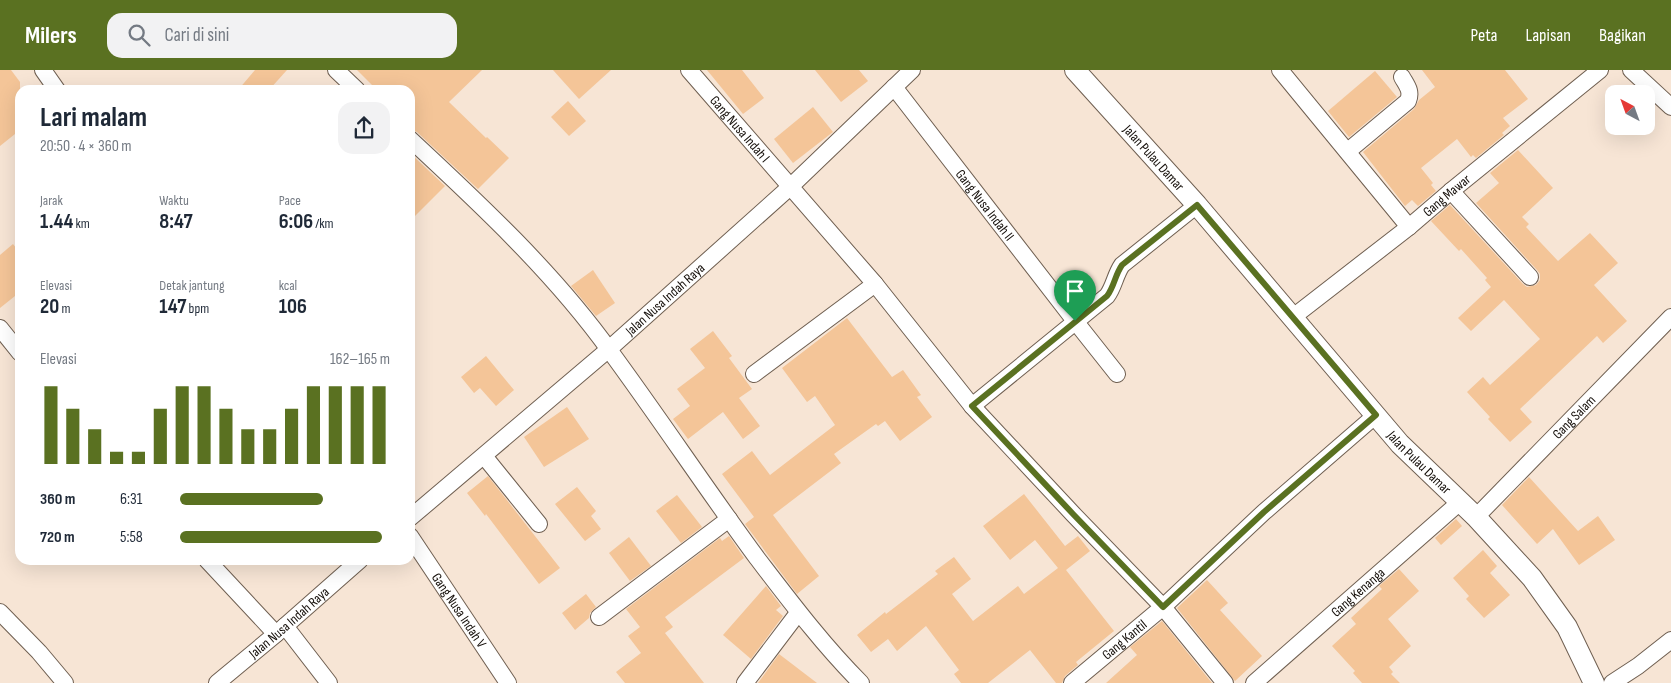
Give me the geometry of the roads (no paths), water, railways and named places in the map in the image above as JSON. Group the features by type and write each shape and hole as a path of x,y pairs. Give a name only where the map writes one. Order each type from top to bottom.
{"street":[{"path":"43,70 54,85"},
{"path":"336,70 352,85"},
{"name":"Gang Nusa Indah I","path":"689,70 875,284 972,406 1163,607 1225,683"},
{"name":"Jalan Nusa Indah Raya","path":"415,514 609,349 790,187 912,70"},
{"name":"Jalan Pulau Damar","path":"1074,70 1197,205 1400,444 1476,517 1532,578 1567,627 1594,683"},
{"path":"1280,70 1410,227"},
{"name":"Gang Mawar","path":"1293,317 1410,227 1600,70"},
{"path":"1631,70 1671,107"},
{"path":"1348,151 1408,101 1410,90 1402,77"},
{"name":"Gang Nusa Indah II","path":"894,87 1117,374"},
{"path":"415,146 489,213 558,287 609,349 798,613 861,683"},
{"path":"1451,192 1530,277"},
{"path":"972,406 1107,296 1122,265 1197,205"},
{"path":"754,374 875,284"},
{"name":"Gang Salam","path":"1476,517 1671,316"},
{"path":"0,328 15,347"},
{"name":"Gang Kantil","path":"1072,683 1163,607 1264,512 1376,415"},
{"path":"484,456 539,524"},
{"name":"Gang Kenanga","path":"1254,683 1460,502"},
{"path":"599,617 729,519"},
{"name":"Gang Nusa Indah V","path":"415,544 508,683"},
{"path":"212,565 280,630 329,683"},
{"name":"Jalan Nusa Indah Raya","path":"220,682 354,565"},
{"path":"0,612 39,652 65,683"},
{"path":"745,683 798,613"},
{"path":"1612,683 1638,666 1671,640"}]}
